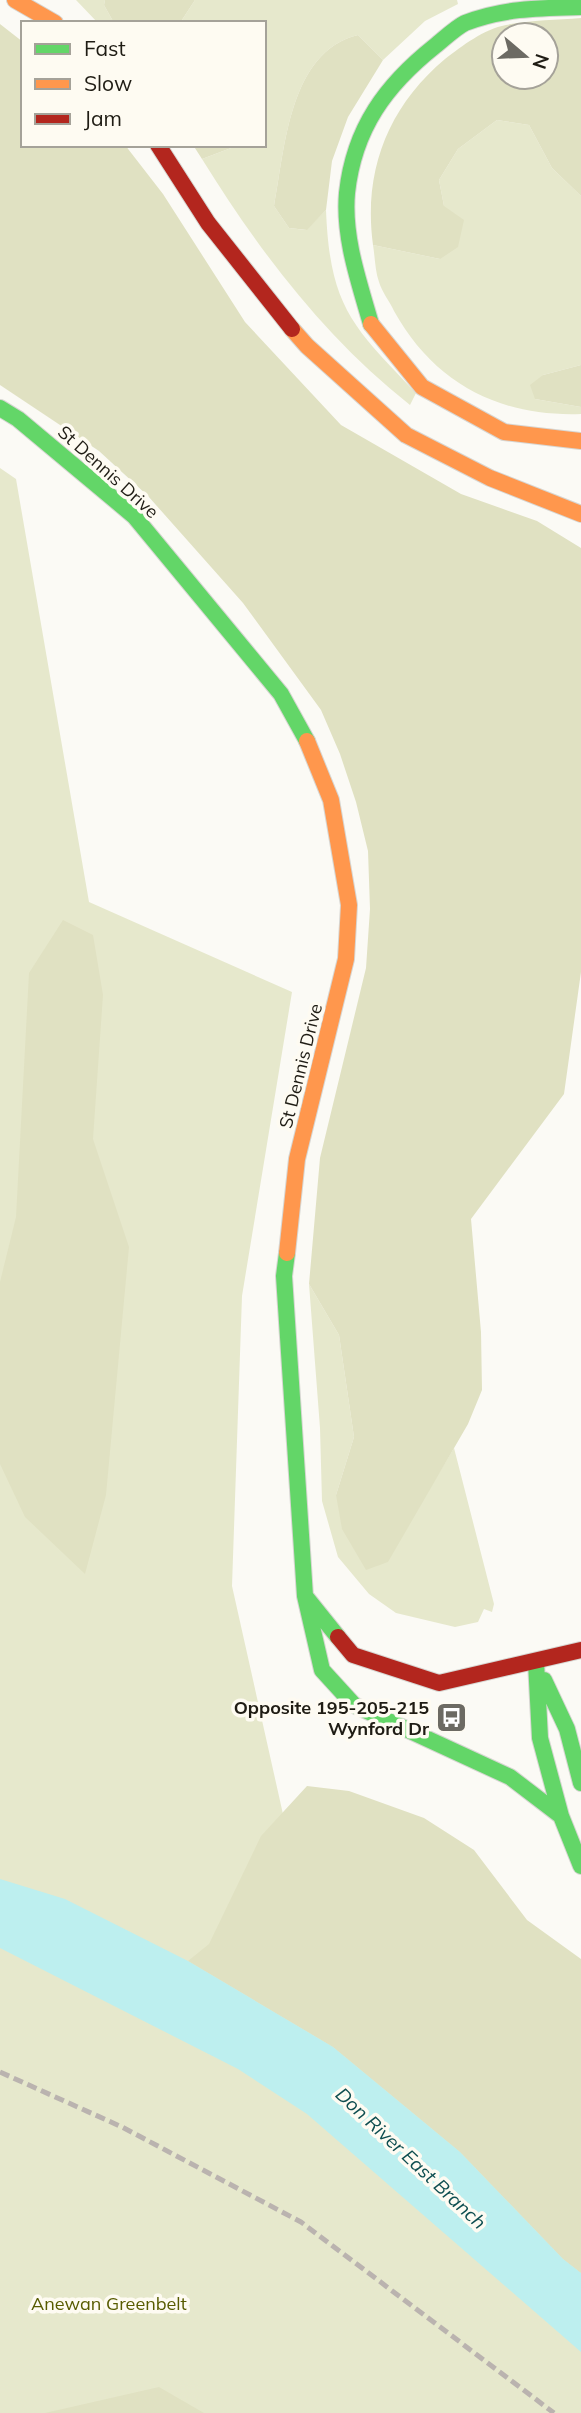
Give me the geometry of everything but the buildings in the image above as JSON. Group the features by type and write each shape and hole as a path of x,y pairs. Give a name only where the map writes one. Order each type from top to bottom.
{"main road":[{"path":"15,0 52,21"},
{"path":"581,7 519,8 463,24 424,55 376,104 358,141 348,194 352,260 372,326 422,387 504,432 581,441"},
{"path":"159,147 208,223 252,282 307,346 406,435 490,478 581,514"},
{"path":"369,402 464,450 542,480"},
{"name":"St Dennis Drive","path":"0,408 18,419 134,516 281,694 300,725 331,800 349,905 346,959 333,1022 297,1159 284,1276 305,1596 322,1670 354,1705 510,1777 561,1816"},
{"path":"305,1596 353,1655 439,1683 581,1650"},
{"path":"536,1662 567,1729 581,1783"},
{"path":"536,1662 540,1738 561,1816 581,1866"}],"green space":[{"path":"76,0 105,0 104,5 113,21 96,21"},
{"path":"105,0 195,0 181,21 113,21 104,5"},
{"path":"195,0 457,0 458,4 425,21 383,60 358,35 335,45 317,61 304,81 294,105 274,206 289,228 306,230 326,210 328,243 339,293 360,331 416,393 410,405 350,351 295,291 270,260 202,159 234,147 266,147 266,21 181,21"},
{"path":"581,18 581,196 552,168 529,125 497,120 458,149 439,180 444,206 464,220 458,247 440,259 373,245 372,191 384,142 408,98 445,59 490,30 490,91 560,91 560,21 534,21"},
{"path":"0,24 21,40 21,147 127,147 163,194 245,322 341,425 461,494 537,521 581,548 581,972 564,1094 471,1219 481,1332 482,1390 468,1424 388,1562 366,1570 342,1529 336,1495 354,1437 339,1335 309,1284 320,1158 366,968 370,909 368,851 356,802 340,754 321,710 243,603 148,496 99,451 0,385"},
{"path":"358,35 383,60 348,117 332,161 326,210 307,230 289,228 274,206 294,105 304,81 317,61 335,45"},
{"path":"497,120 529,125 552,168 581,196 581,365 543,375 535,399 581,407 581,414 523,409 496,402 472,391 449,376 429,358 410,336 380,286 373,245 440,259 444,206 439,180 458,149"},
{"path":"194,147 234,147 202,159"},
{"path":"581,365 581,407 535,399 530,385 543,375"},
{"name":"Anewan Greenbelt","path":"0,468 16,479 89,902 292,992 242,1296 232,1586 289,1841 581,1977 581,2413 0,2413"},
{"path":"63,920 93,935 103,995 93,1139 129,1247 106,1495 85,1574 25,1517 0,1464 0,1282 16,1217 29,973"},
{"path":"309,1284 339,1335 354,1437 336,1495 423,1500 454,1448 494,1604 492,1612 484,1609 478,1622 455,1627 396,1613 369,1594 338,1557 322,1501 320,1428"},
{"path":"307,1786 349,1791 424,1818 474,1850 527,1920 581,1959 581,2273 563,2259 460,2152 333,2047 188,1961 209,1944 261,1836"},
{"path":"159,2387 204,2413 45,2413"}],"water":[{"name":"Don River East Branch","path":"0,1879 65,1899 188,1961 333,2047 460,2152 563,2259 581,2273 581,2352 307,2114 238,2069 0,1948"}],"railway":[{"path":"0,2072 122,2127 301,2222 554,2413"}],"traffic: fast":[{"path":"371,324 353,259 346,210 357,148 375,110 417,61 465,23 508,12 581,7"},
{"path":"0,408 18,419 134,516 281,694 307,741"},
{"path":"287,1253 284,1276 305,1596 338,1637"},
{"path":"305,1596 322,1670 354,1705 510,1777 561,1816"},
{"path":"536,1662 540,1738 561,1816 581,1866"},
{"path":"544,1680 567,1729 581,1783"}],"traffic: slow":[{"path":"15,0 52,21"},
{"path":"371,324 422,387 504,432 581,441"},
{"path":"292,329 307,346 406,435 490,478 581,514"},
{"path":"287,1253 297,1159 346,959 349,905 331,800 307,741"}],"traffic: jam":[{"path":"159,147 208,223 292,329"},
{"path":"338,1637 353,1655 439,1683 581,1650"}],"place":[{"name":"Opposite 195-205-215 Wynford Dr","path":"452,1718"}]}
